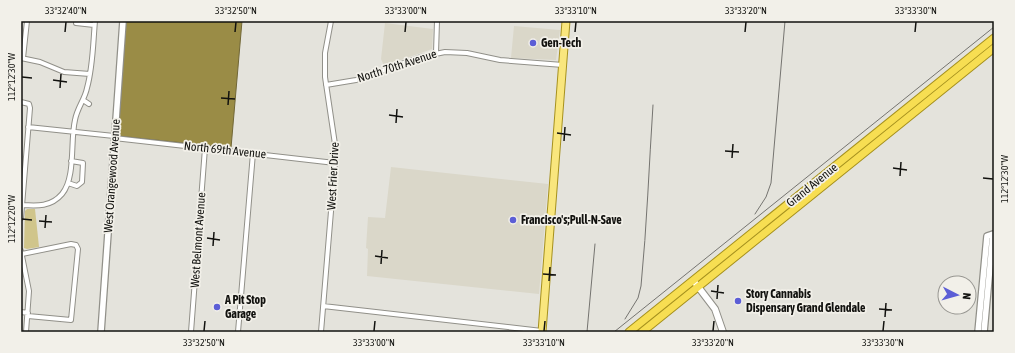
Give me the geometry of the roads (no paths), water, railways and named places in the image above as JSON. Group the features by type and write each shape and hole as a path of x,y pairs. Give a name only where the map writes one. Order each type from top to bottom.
{"highway":[{"name":"Grand Avenue","path":"642,332 909,107 994,38"},
{"name":"Grand Avenue","path":"629,332 693,280 914,113 994,48"},
{"path":"909,107 914,113"}],"main road":[{"path":"542,332 566,21"},
{"path":"693,280 715,309 723,332"}],"street":[{"path":"27,21 22,58 64,72 90,74"},
{"name":"West Orangewood Avenue","path":"100,332 123,21"},
{"name":"West Frier Drive","path":"322,332 336,141 326,85 325,53 331,21"},
{"path":"436,53 438,21"},
{"path":"22,205 41,206 55,201 63,193 68,183 75,119 83,100 90,74 95,23 76,23"},
{"name":"North 70th Avenue","path":"326,85 356,80 436,53 457,52 500,60 563,65"},
{"path":"83,100 89,104"},
{"path":"21,102 29,104 21,218"},
{"name":"North 69th Avenue","path":"28,127 73,131 335,163"},
{"name":"West Belmont Avenue","path":"191,332 205,148"},
{"path":"238,332 253,153"},
{"path":"68,183 77,186 82,182 83,163 71,161"},
{"path":"978,332 987,236 993,234 984,332"},
{"path":"21,312 28,314 71,320 78,249 76,245 71,244 21,252 30,291 28,314 26,332"},
{"path":"323,306 542,332"}],"railway":[{"path":"755,214 766,197 771,183 785,21"},
{"path":"614,332 994,27"},
{"path":"625,319 638,298 641,286 653,105"},
{"path":"587,332 595,244"}],"place":[{"name":"Gen-Tech","path":"533,43"},
{"name":"Francisco's;Pull-N-Save","path":"513,220"},
{"name":"Story Cannabis Dispensary Grand Glendale","path":"738,301"},
{"name":"A Pit Stop Garage","path":"217,307"}]}
